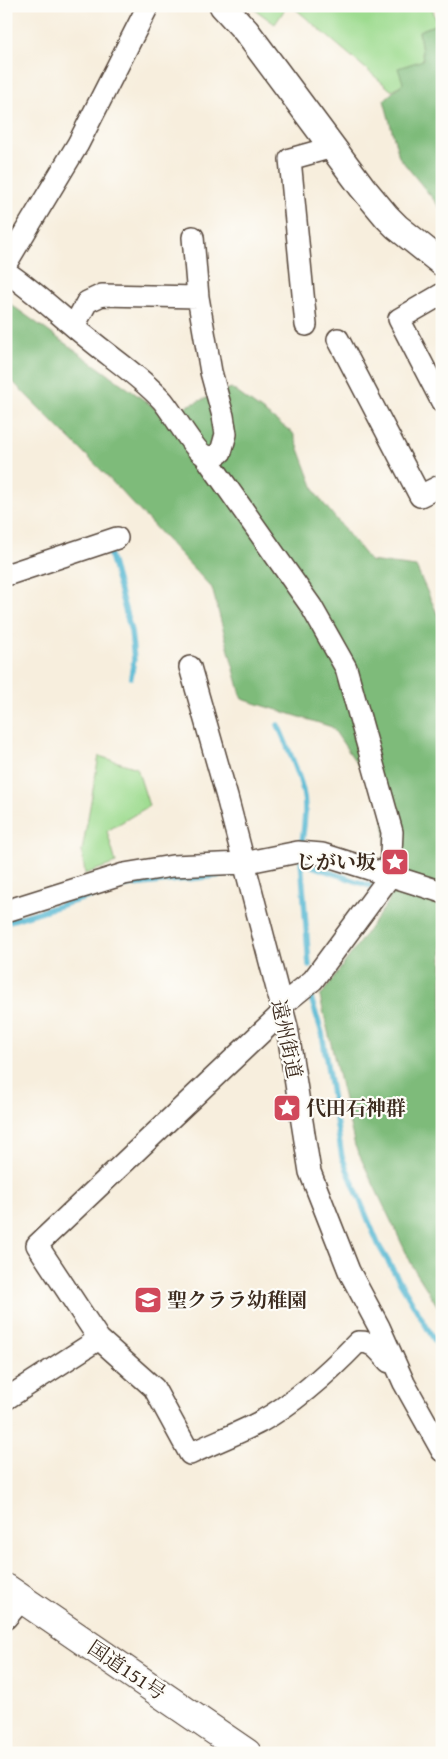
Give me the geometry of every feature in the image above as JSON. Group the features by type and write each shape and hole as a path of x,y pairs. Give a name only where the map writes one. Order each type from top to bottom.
{"highway":[{"name":"国道151号","path":"12,1602 247,1753"}],"street":[{"path":"6,267 23,232 78,144 148,6"},
{"path":"223,6 246,31 362,187 387,217 442,263"},
{"path":"306,325 290,159 334,147"},
{"path":"193,237 198,297 211,372 226,434 221,452 213,457 205,456"},
{"path":"6,272 26,285 161,399 194,445 205,456 311,606 346,668 392,832 390,876 313,980 38,1245 99,1340 154,1388 190,1454 260,1422 332,1370 358,1342 364,1329 364,1316 346,1280 349,1271"},
{"path":"74,326 87,302 102,294 198,297"},
{"path":"442,294 399,318 442,402"},
{"path":"338,339 420,496 442,485"},
{"path":"7,574 117,538"},
{"name":"遠州街道","path":"190,667 290,1041 310,1172 349,1271 379,1327 404,1383 442,1451"},
{"path":"6,911 124,874 172,866 243,863 298,852 322,854 442,892"},
{"path":"6,1399 99,1340"},
{"path":"358,1342 374,1344 404,1383"}],"green space":[{"path":"250,6 287,6 275,24"},
{"path":"292,6 433,6 437,24 419,31 423,60 403,83 392,91"},
{"path":"437,24 442,26 442,210 399,157 384,100 403,83 398,68 423,60 419,31"},
{"path":"6,301 165,415 231,388 293,433 316,494 370,561 416,567 442,624 442,1313 414,1269 355,1146 320,997 389,901 383,802 332,727 242,699 212,588 106,475 6,375"},
{"path":"99,756 137,768 149,806 107,831 116,863 85,874 82,851"}],"waterway":[{"path":"108,548 131,631 134,659 131,677"},
{"path":"278,725 303,791 305,810 302,842"},
{"path":"301,859 309,966"},
{"path":"306,864 370,886"},
{"path":"6,922 124,886 233,874"},
{"path":"311,998 322,1033 342,1157 379,1246 442,1353"}],"place":[{"name":"じがい坂","path":"395,862"},
{"name":"代田石神群","path":"287,1108"},
{"name":"聖クララ幼稚園","path":"148,1300"}]}
